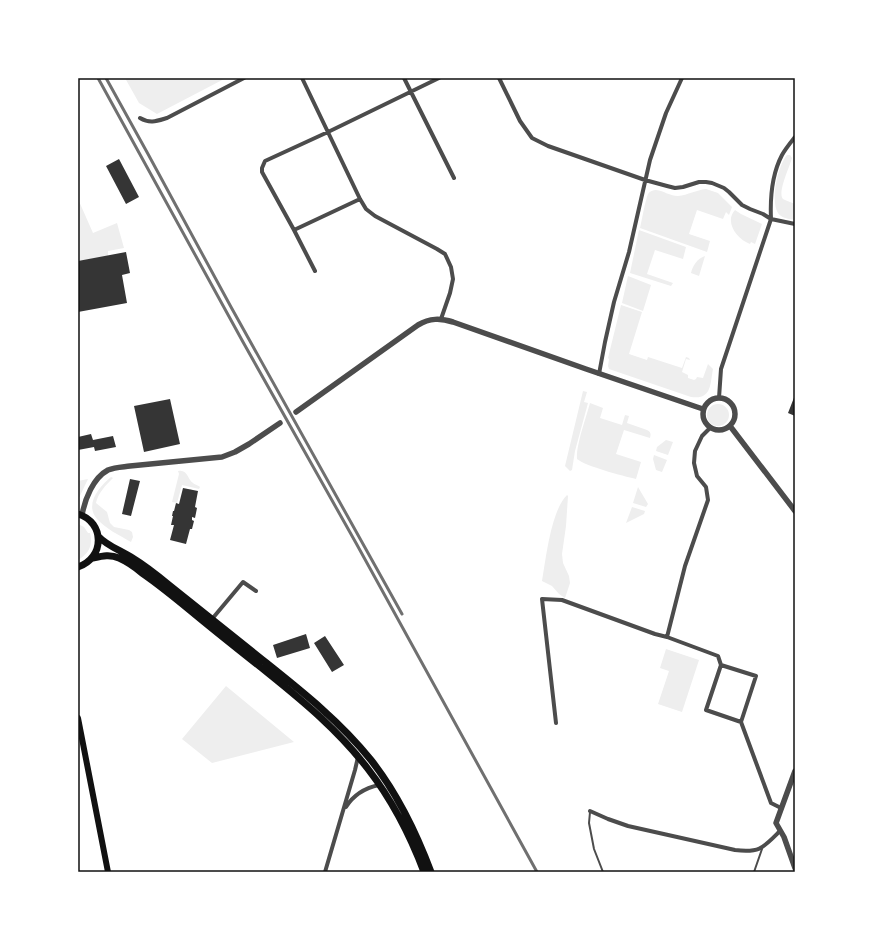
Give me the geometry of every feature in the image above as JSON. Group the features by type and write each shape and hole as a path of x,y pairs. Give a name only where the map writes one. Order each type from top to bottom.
{"main road":[{"path":"78,567 87,563 93,558 98,547 96,528 92,522 80,514"},
{"path":"98,536 109,545 125,553 148,568 343,728 383,777 413,829 431,872"},
{"path":"93,558 105,556 115,557 130,564 311,708 341,737 391,802 403,824 424,872"},
{"path":"78,718 108,872"}],"street":[{"path":"140,118 146,122 167,118 244,78"},
{"path":"302,78 366,209 375,216 445,254 452,267 453,279 441,319"},
{"path":"404,78 454,178"},
{"path":"315,271 262,172 265,161 439,78"},
{"path":"499,78 520,121 532,138 548,146 645,180 675,188 698,182 712,183 724,188 742,205 771,219 795,224"},
{"path":"599,374 606,335 629,252 650,160 666,113 682,78"},
{"path":"719,398 721,369 771,219 771,192 774,176 783,154 795,137"},
{"path":"294,230 360,199"},
{"path":"296,412 418,325 435,319 453,322 703,409"},
{"path":"719,398 729,402 735,411 733,422 730,426 720,431 710,428 704,422 703,418 703,409 709,401 719,398"},
{"path":"80,514 90,490 100,476 105,472 116,468 130,466 222,456 235,452 280,423"},
{"path":"730,426 795,511"},
{"path":"667,636 685,566 708,500 706,487 698,476 694,463 695,451 702,436 710,428"},
{"path":"212,619 243,582 256,591"},
{"path":"556,723 542,599 562,600 655,634 667,636 718,656 721,665 706,710 741,722"},
{"path":"721,665 756,676 741,722 771,803 781,808"},
{"path":"325,872 358,758"},
{"path":"795,771 776,823 784,837 795,868"},
{"path":"344,810 349,802 359,793 379,785"},
{"path":"590,811 628,826 748,852 756,851 762,848 780,831"}],"lane":[{"path":"590,811 589,823 591,836 603,872"},
{"path":"754,872 762,848"}],"shaded area":[{"path":"125,78 226,78 157,114 139,103"},
{"path":"787,155 790,155 792,158 783,186 782,196 783,199 795,204 795,220 779,215 775,200 778,175"},
{"path":"706,189 718,193 732,207 729,215 726,212 723,219 697,210 689,234 710,241 707,252 640,228 647,197 651,191 662,191 678,196"},
{"path":"78,199 93,233 117,223 124,248 108,251 108,256 78,261"},
{"path":"735,210 762,224 755,244 745,242 731,225 732,215"},
{"path":"639,230 686,247 683,259 655,250 647,274 673,283 671,286 630,273"},
{"path":"705,256 699,276 691,273 696,263"},
{"path":"628,276 651,285 643,311 622,303"},
{"path":"621,305 642,312 629,354 647,360 648,357 682,368 686,357 689,358 690,360 686,359 682,372 688,375 688,378 694,380 697,377 703,378 708,364 713,369 709,390 703,396 691,397 609,369 608,358"},
{"path":"583,391 587,392 584,402 588,403 575,451 572,470 570,471 565,466"},
{"path":"590,403 603,408 600,418 622,425 625,415 629,416 627,423 650,432 650,438 624,430 616,454 641,462 636,479 596,468 577,459 580,439"},
{"path":"718,404 726,407 729,415 726,423 718,426 710,423 707,415 710,407"},
{"path":"666,440 673,442 668,455 656,451 657,447"},
{"path":"654,455 667,460 662,472 656,470 653,459"},
{"path":"178,471 184,471 191,481 200,487 199,489 182,485 177,503 172,502 179,474"},
{"path":"111,477 113,478 100,493 96,503 107,512 110,523 114,527 132,532 133,537 131,542 104,526 93,513 93,501 98,490"},
{"path":"88,479 78,500 78,481"},
{"path":"638,487 648,504 646,507 633,503"},
{"path":"567,495 566,526 562,554 563,563 569,576 570,583 565,598 552,586 542,581 547,548 553,523 561,502"},
{"path":"632,507 645,511 644,514 626,523"},
{"path":"78,524 90,533 91,541 89,549 85,555 78,560"},
{"path":"666,649 699,660 682,712 658,704 669,671 660,668"},
{"path":"226,686 294,742 212,763 182,739"}],"building":[{"path":"119,159 139,197 126,204 106,166"},
{"path":"126,252 130,273 122,275 127,303 78,312 78,261"},
{"path":"795,395 795,416 788,413"},
{"path":"170,399 180,444 144,452 134,406"},
{"path":"91,434 93,440 113,436 116,447 95,451 94,447 78,450 78,437"},
{"path":"130,479 140,481 131,516 122,514"},
{"path":"183,488 198,491 195,507 197,508 195,518 192,517 192,520 194,521 186,544 170,540 174,525 171,525 173,511 176,503 179,504"},
{"path":"306,634 310,648 277,658 273,645"},
{"path":"325,636 344,665 332,672 314,643"}],"railway":[{"path":"98,78 537,872"},
{"path":"106,78 231,307 402,614"}]}
